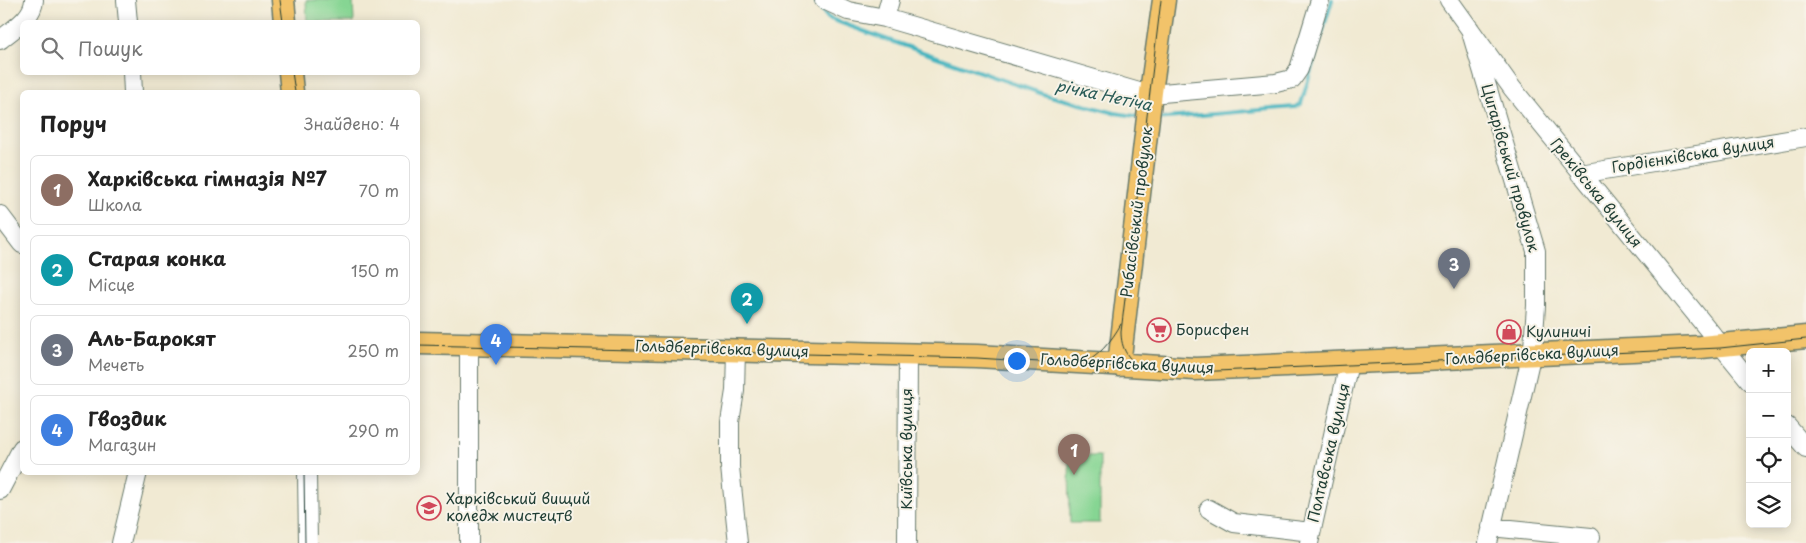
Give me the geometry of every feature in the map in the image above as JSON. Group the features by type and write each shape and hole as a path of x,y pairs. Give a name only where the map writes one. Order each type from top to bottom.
{"main road":[{"path":"283,0 285,20"},
{"name":"Рибасівський провулок","path":"1119,365 1150,92 1164,0"},
{"path":"290,75 292,90"},
{"name":"Гольдбергівська вулиця","path":"420,343 977,356 1195,370 1720,346 1806,337"}],"street":[{"path":"23,20 33,9 34,0"},
{"path":"126,0 128,20"},
{"path":"824,0 848,11 885,18 1139,92 1276,83 1292,79 1299,69 1320,0"},
{"path":"885,18 890,0"},
{"name":"Греківська вулиця","path":"1450,0 1512,88 1746,376"},
{"path":"0,40 20,23"},
{"name":"Цигарівський провулок","path":"1470,30 1536,251 1536,306 1532,356 1489,535"},
{"path":"132,75 133,90"},
{"name":"Гордієнківська вулиця","path":"1580,174 1806,137"},
{"path":"2,222 20,242"},
{"path":"469,345 469,543"},
{"path":"736,350 735,392 730,422 730,467 738,543"},
{"name":"Київська вулиця","path":"907,543 908,354"},
{"name":"Полтавська вулиця","path":"1310,538 1349,363"},
{"path":"1791,431 1806,448"},
{"path":"0,490 20,452"},
{"path":"121,543 137,475"},
{"path":"308,475 308,543"},
{"path":"1209,509 1234,522 1310,538"},
{"path":"1489,535 1591,537"}],"green space":[{"path":"306,0 353,0 354,20 307,20"},
{"path":"1069,456 1100,456 1100,523 1070,523"}],"waterway":[{"name":"річка Нетіча","path":"814,0 828,18 874,35 1046,95 1115,113 1141,117"},
{"name":"річка Нетіча","path":"1155,119 1295,107 1301,104 1332,0"}],"tram line":[{"path":"280,0 283,20"},
{"path":"1144,367 1138,365 1126,354 1122,344 1121,332 1161,0"},
{"path":"292,75 295,90"},
{"path":"1079,365 1098,354 1121,324"},
{"path":"420,345 977,358 1195,372 1720,348 1806,339"},
{"path":"304,475 305,543"}],"place":[{"name":"Аль-Барокят","path":"1454,289"},
{"name":"Старая конка","path":"747,324"},
{"name":"Борисфен","path":"1159,330"},
{"name":"Кулиничі","path":"1509,332"},
{"name":"Гвоздик","path":"496,365"},
{"name":"Харківська гімназія №7","path":"1074,475"},
{"name":"Харківський вищий коледж мистецтв","path":"429,508"}]}
